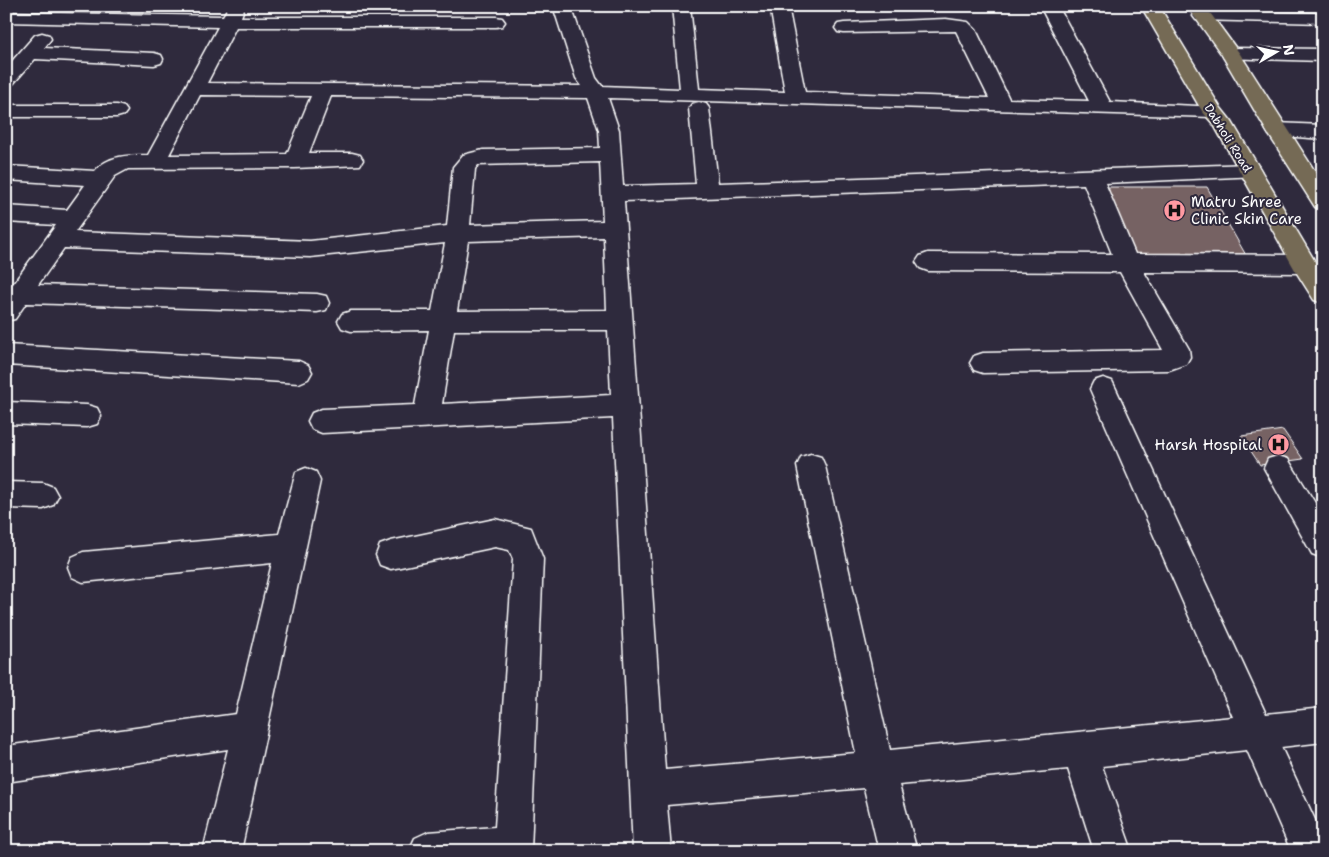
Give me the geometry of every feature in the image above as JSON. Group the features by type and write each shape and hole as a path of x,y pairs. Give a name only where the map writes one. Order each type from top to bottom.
{"main road":[{"name":"Dabholi Road","path":"1150,6 1212,111 1222,122 1303,264 1323,294"},
{"path":"1199,11 1232,54 1276,130 1323,202"}],"street":[{"path":"562,6 586,78 596,92 609,130 652,851"},
{"path":"681,6 708,190"},
{"path":"779,6 796,98"},
{"path":"1049,6 1103,108"},
{"path":"1199,11 1323,18"},
{"path":"6,80 16,54 66,12"},
{"path":"6,17 66,12 233,14 496,22"},
{"path":"155,161 233,14"},
{"path":"844,28 946,24 962,26 969,34 1002,104"},
{"path":"16,54 154,59"},
{"path":"1232,54 1323,55"},
{"path":"193,89 596,92 694,102 796,98 1212,111"},
{"path":"296,161 324,89"},
{"path":"6,111 116,112"},
{"path":"1276,130 1323,132"},
{"path":"427,415 458,233 464,167 471,160 483,157 610,155"},
{"path":"11,299 58,240 100,179 107,171 124,162 352,160"},
{"path":"613,194 1250,171"},
{"path":"6,173 100,179"},
{"path":"983,364 1169,360 1177,357 1176,349 1128,265 1091,176"},
{"path":"6,214 73,218"},
{"path":"58,240 310,248 458,233 615,228"},
{"path":"928,262 1128,265 1303,264"},
{"path":"11,299 317,303"},
{"path":"351,321 620,320"},
{"path":"6,355 298,372"},
{"path":"1103,388 1255,732 1310,851"},
{"path":"322,421 626,406"},
{"path":"6,413 86,416"},
{"path":"811,466 877,769 898,851"},
{"path":"1278,468 1323,544"},
{"path":"222,851 306,481"},
{"path":"6,495 43,496"},
{"path":"391,555 495,533 520,538 528,559 512,848 428,851"},
{"path":"84,567 291,547"},
{"path":"648,789 1079,751 1323,725"},
{"path":"6,764 250,729"},
{"path":"1079,751 1113,851"}],"building":[{"path":"1098,187 1207,187 1247,257 1131,257"},
{"path":"1283,430 1303,459 1260,465 1241,436"}],"place":[{"name":"Matru Shree Clinic Skin Care","path":"1175,211"},
{"name":"Harsh Hospital","path":"1278,445"}]}
